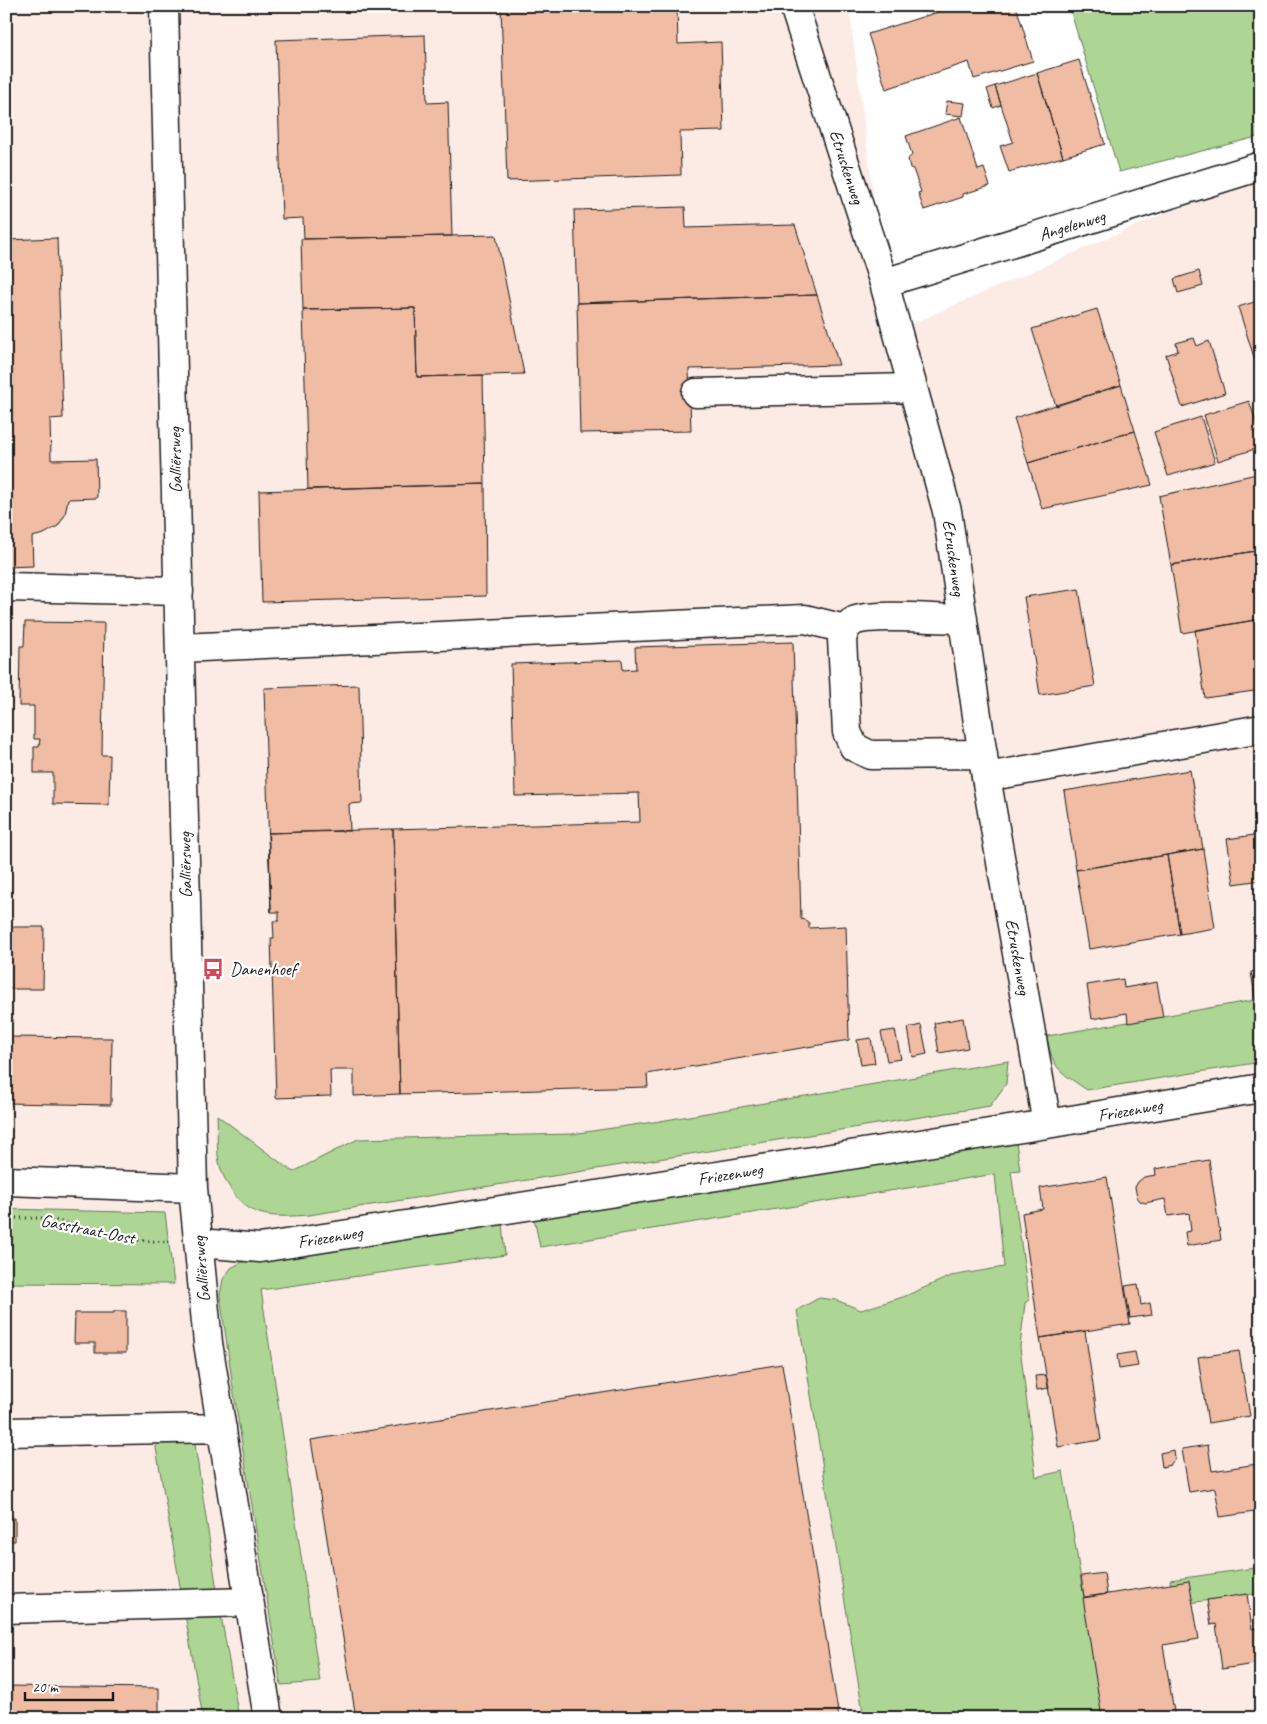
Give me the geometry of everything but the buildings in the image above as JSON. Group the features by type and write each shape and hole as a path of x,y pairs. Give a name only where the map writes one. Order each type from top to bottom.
{"street":[{"name":"Galliërsweg","path":"164,6 193,1188 208,1343 268,1718"},
{"name":"Etruskenweg","path":"794,6 884,283 947,510 984,765 1047,1124"},
{"name":"Angelenweg","path":"884,283 1261,166"},
{"path":"696,393 913,388"},
{"path":"6,587 178,590"},
{"path":"963,619 877,617 854,621 845,629 842,639 847,732 854,747 870,755 984,765 1261,729"},
{"path":"180,648 805,619 845,629"},
{"name":"Friezenweg","path":"199,1243 260,1248 1047,1124 1261,1088"},
{"path":"6,1181 193,1188"},
{"path":"6,1432 222,1428"},
{"path":"6,1608 249,1602"}],"path":[{"name":"Gasstraat-Oost","path":"6,1218 46,1218 133,1240 199,1243"}],"shaded area":[{"path":"6,6 849,6 891,333 1261,171 1261,1718 6,1718"}],"green space":[{"path":"1069,6 1261,6 1261,136 1119,172"},
{"path":"1261,999 1261,1062 1087,1090 1059,1069 1049,1047 1047,1036"},
{"path":"1008,1061 1006,1084 990,1106 309,1215 271,1216 252,1210 239,1199 228,1185 218,1156 217,1115 293,1172 358,1139 572,1134 660,1121"},
{"path":"1016,1142 1020,1170 1011,1171 1029,1300 1025,1303 1020,1347 1036,1477 1063,1471 1104,1718 864,1718 797,1310 819,1298 836,1300 861,1310 903,1297 951,1276 1004,1267 995,1174 540,1247 534,1218"},
{"path":"6,1209 165,1213 174,1284 6,1283"},
{"path":"502,1223 505,1255 261,1290 320,1682 281,1685 233,1388 220,1295 223,1279 231,1268 242,1262"},
{"path":"193,1431 219,1604 239,1718 203,1718 155,1442"},
{"path":"1261,1567 1261,1593 1174,1605 1170,1580"}],"place":[{"name":"Danenhoef","path":"213,969"}]}
